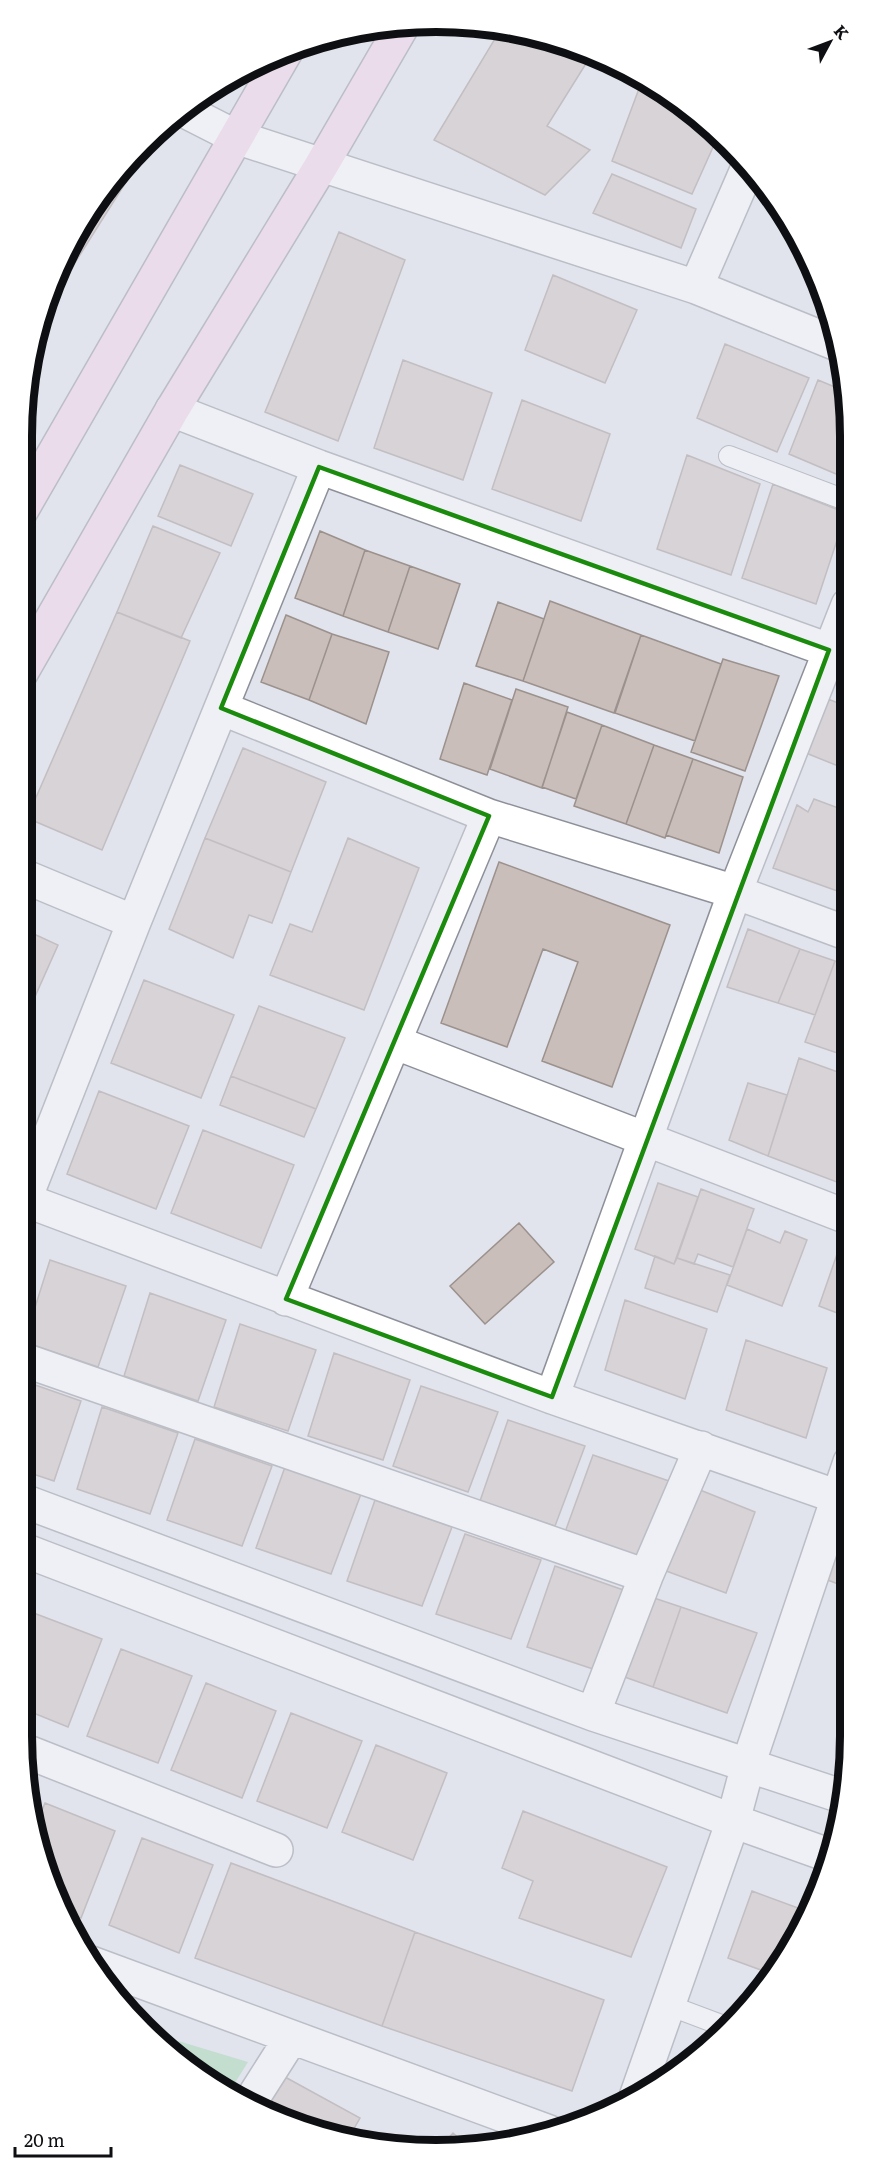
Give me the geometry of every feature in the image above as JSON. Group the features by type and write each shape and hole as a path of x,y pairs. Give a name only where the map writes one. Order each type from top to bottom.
{"street":[{"path":"32,654 172,410 321,166 398,33"},
{"path":"32,492 279,63"},
{"path":"191,114 236,137 696,287 829,341"},
{"path":"696,287 745,176"},
{"path":"172,410 319,467 838,654 735,892 552,1397"},
{"path":"32,1182 134,922 319,467"},
{"path":"221,708 489,816 735,892 840,931"},
{"path":"286,1299 489,816"},
{"path":"32,880 134,922"},
{"path":"394,1042 840,1214"},
{"path":"32,1208 552,1397 838,1497"},
{"path":"32,1363 646,1576"},
{"path":"593,1714 646,1576 701,1448"},
{"path":"641,2083 734,1821 748,1765 840,1491"},
{"path":"32,1504 593,1714 836,1794"},
{"path":"32,1553 823,1853"},
{"path":"32,1754 276,1850"},
{"path":"106,1969 536,2127"},
{"path":"254,2096 291,2038"}],"lane":[{"path":"729,456 840,498"},
{"path":"668,2005 719,2024"}],"highlighted area":[{"path":"319,467 829,650 552,1397 286,1299 489,816 221,708"}],"green space":[{"path":"168,2038 248,2062 234,2085 211,2071"}],"building":[{"path":"496,36 541,45 588,61 547,126 590,150 545,195 434,140"},
{"path":"640,87 682,115 715,143 692,194 612,161"},
{"path":"131,170 133,171 60,286 73,257 100,211"},
{"path":"612,174 696,209 681,248 593,213"},
{"path":"339,232 405,260 338,441 265,412"},
{"path":"553,275 637,310 605,383 525,350"},
{"path":"725,344 809,378 777,452 697,418"},
{"path":"403,360 492,393 463,480 374,448"},
{"path":"818,380 838,388 840,410 840,476 789,454"},
{"path":"522,400 610,434 581,521 492,489"},
{"path":"687,455 760,484 731,575 657,549"},
{"path":"180,465 253,494 231,546 158,516"},
{"path":"773,484 840,511 840,531 816,604 742,578"},
{"path":"153,526 220,553 181,638 117,612"},
{"path":"320,531 365,550 343,616 295,598"},
{"path":"365,550 410,566 388,632 343,616"},
{"path":"410,566 460,584 438,649 388,632"},
{"path":"550,601 641,635 614,713 523,681"},
{"path":"498,602 544,619 523,681 476,666"},
{"path":"117,612 190,641 102,850 32,820 32,807"},
{"path":"286,615 332,634 309,700 261,682"},
{"path":"332,634 389,652 366,724 309,700"},
{"path":"641,635 721,664 695,741 615,713"},
{"path":"723,659 779,676 745,771 691,752"},
{"path":"464,683 512,700 487,775 440,759"},
{"path":"516,689 568,707 542,788 490,769"},
{"path":"828,699 840,704 840,767 806,753"},
{"path":"567,712 602,725 576,799 542,787"},
{"path":"602,725 654,745 626,824 574,806"},
{"path":"654,745 693,759 665,838 626,824"},
{"path":"243,748 326,782 291,872 205,838"},
{"path":"693,759 743,777 719,853 666,835"},
{"path":"814,799 840,809 840,892 773,868 797,805 808,812"},
{"path":"205,838 291,872 272,923 249,915 233,958 169,929"},
{"path":"348,838 419,868 364,1010 270,975 290,924 312,932"},
{"path":"499,862 670,925 612,1087 542,1061 578,962 543,949 507,1047 441,1023"},
{"path":"748,929 800,949 778,1003 727,987"},
{"path":"32,933 58,945 32,1003"},
{"path":"800,949 835,961 815,1015 778,1003"},
{"path":"835,961 840,962 840,1054 805,1042"},
{"path":"144,980 234,1015 201,1098 111,1063"},
{"path":"259,1006 345,1038 316,1109 231,1076"},
{"path":"799,1058 840,1073 840,1183 768,1156"},
{"path":"231,1076 316,1109 304,1137 220,1105"},
{"path":"748,1083 787,1095 768,1156 729,1140"},
{"path":"99,1091 189,1126 156,1209 67,1174"},
{"path":"203,1130 294,1165 261,1248 171,1213"},
{"path":"658,1183 698,1197 674,1264 635,1249"},
{"path":"701,1189 754,1209 733,1267 698,1254 694,1264 677,1258"},
{"path":"519,1223 554,1262 485,1324 450,1286"},
{"path":"747,1229 780,1243 785,1231 807,1240 782,1306 727,1285"},
{"path":"840,1246 840,1314 819,1306"},
{"path":"655,1256 674,1264 677,1258 730,1275 717,1312 645,1288"},
{"path":"50,1260 126,1286 98,1367 32,1345 32,1317"},
{"path":"150,1293 226,1320 198,1401 124,1376"},
{"path":"625,1300 707,1329 685,1399 605,1370"},
{"path":"240,1324 316,1350 288,1431 214,1407"},
{"path":"746,1340 827,1368 806,1438 726,1410"},
{"path":"334,1353 410,1380 383,1460 308,1436"},
{"path":"32,1384 81,1401 54,1481 32,1474"},
{"path":"421,1386 498,1412 468,1492 393,1466"},
{"path":"102,1407 178,1433 150,1514 77,1489"},
{"path":"508,1420 585,1446 555,1526 480,1501"},
{"path":"195,1439 272,1466 242,1546 167,1520"},
{"path":"593,1455 669,1481 639,1561 564,1535"},
{"path":"285,1467 361,1494 331,1574 256,1548"},
{"path":"690,1486 755,1512 726,1593 658,1568"},
{"path":"375,1500 452,1527 422,1606 347,1581"},
{"path":"465,1534 541,1560 511,1639 436,1614"},
{"path":"840,1538 840,1585 825,1579"},
{"path":"555,1566 632,1593 602,1672 527,1647"},
{"path":"645,1595 681,1607 653,1687 616,1674"},
{"path":"681,1607 757,1633 727,1713 653,1687"},
{"path":"32,1612 102,1639 68,1727 32,1712"},
{"path":"121,1649 192,1676 158,1763 87,1736"},
{"path":"206,1683 276,1711 242,1798 171,1770"},
{"path":"291,1713 362,1741 327,1828 257,1801"},
{"path":"376,1745 447,1773 413,1860 342,1832"},
{"path":"45,1803 115,1831 81,1918 74,1915 62,1890 40,1816"},
{"path":"523,1811 667,1867 631,1957 519,1918 533,1881 502,1868"},
{"path":"142,1838 213,1865 179,1953 109,1925"},
{"path":"231,1863 415,1932 382,2026 195,1958"},
{"path":"752,1891 801,1909 764,1971 728,1958"},
{"path":"415,1932 604,2000 572,2091 382,2026"},
{"path":"285,2077 360,2118 353,2131 306,2118 268,2103"},
{"path":"453,2133 460,2139 447,2140"}]}
